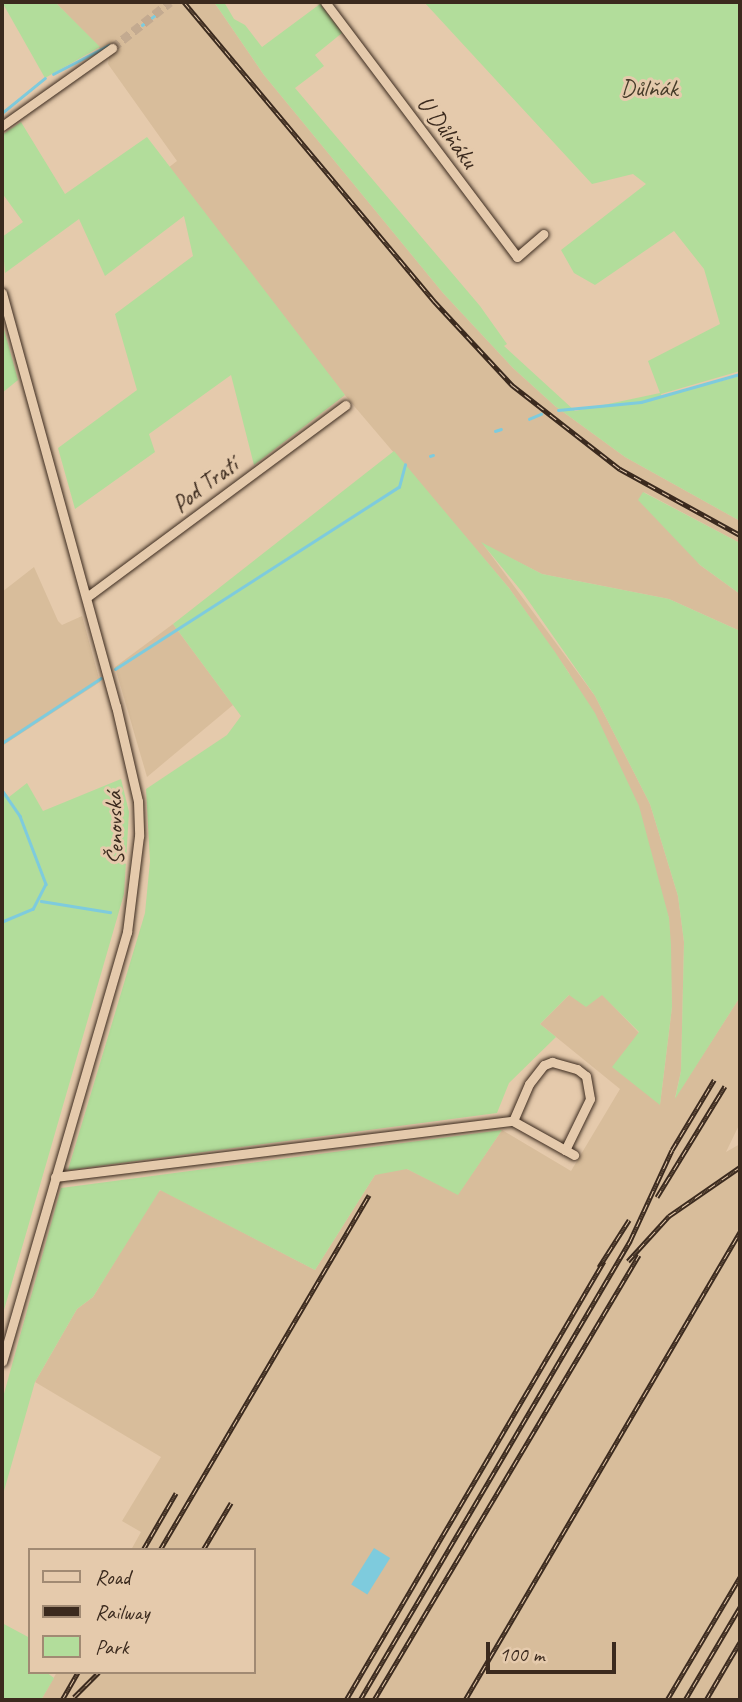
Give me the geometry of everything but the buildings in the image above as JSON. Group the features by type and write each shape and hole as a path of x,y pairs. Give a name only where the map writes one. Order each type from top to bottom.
{"street":[{"name":"U Důlňáku","path":"325,2 517,257 543,234"},
{"path":"2,126 112,48"},
{"name":"Šenovská","path":"2,293 87,597 138,801 138,846 127,932 2,1361"},
{"name":"Pod Tratí","path":"87,597 346,405"},
{"path":"513,1121 529,1084 544,1065 552,1062 576,1069 586,1076 590,1099 565,1150"},
{"path":"55,1177 513,1121 574,1155"}],"shaded area":[{"path":"55,2 214,2 264,75 443,293 513,368 555,406 625,457 740,521 740,543 644,492 700,565 740,594 740,631 669,599 542,574 483,544 595,696 650,804 678,896 684,942 681,1071 675,1098 740,997 740,1123 726,1152 740,1144 740,1700 41,1700 56,1674 256,1674 256,1548 132,1548 141,1532 122,1521 161,1457 35,1382 77,1309 93,1297 157,1193 161,1190 315,1270 375,1175 392,1168 407,1169 458,1194 502,1130 571,1171 620,1089 540,1024 569,995 602,994 639,1033 660,1105 672,1007 669,918 569,673 509,588 303,346 168,168 177,161 108,64 109,58"},
{"path":"34,567 58,621 62,625 82,616 100,682 2,746 2,592"},
{"path":"173,624 233,705 147,777 115,667"}],"green space":[{"path":"2,2 55,2 100,47 45,78"},
{"name":"Důlňák","path":"214,2 224,2 234,19 245,25 262,47 320,4 342,33 315,55 324,66 295,88 480,306 507,344 504,346 575,411 660,393 648,361 720,324 704,269 674,231 595,285 574,273 561,250 646,184 633,174 592,184 424,2 740,2 740,371 661,394 662,397 740,376 740,521 625,457 555,406 513,368 443,293 264,75"},
{"path":"21,122 65,194 147,137 345,395 254,465 231,375 149,434 155,452 75,509 58,448 137,390 115,314 193,256 184,216 105,276 79,219 5,273 2,237 23,222 2,193 2,135"},
{"path":"2,322 18,380 2,393"},
{"path":"394,451 509,588 555,652 595,713 639,806 669,918 671,945 672,1007 660,1105 612,1067 639,1032 602,995 586,1007 569,995 540,1024 556,1037 509,1083 497,1113 68,1170 145,913 150,861 146,789 227,735 241,716 173,624"},
{"path":"643,492 740,543 740,594 700,565 638,500"},
{"path":"481,542 542,574 669,599 740,631 740,997 675,1099 681,1071 684,942 678,896 650,804 595,696 523,593"},
{"path":"121,779 129,812 124,894 2,1317 2,789 9,797 27,783 43,811"},
{"path":"502,1130 458,1195 407,1169 375,1175 315,1270 160,1190 93,1297 77,1309 35,1382 2,1498 2,1401 61,1188"},
{"path":"2,1623 28,1637 28,1674 49,1674 54,1678 41,1700 2,1700"}],"water":[{"path":"374,1548 390,1558 367,1595 351,1584"}],"waterway":[{"path":"142,25 154,16"},
{"path":"53,74 109,45"},
{"path":"2,113 45,78"},
{"path":"558,410 641,402 740,374"},
{"path":"529,419 541,414"},
{"path":"495,431 501,429"},
{"path":"115,669 399,487 405,465"},
{"path":"2,743 101,678"},
{"path":"2,790 20,816 46,884 33,909 2,922"},
{"path":"41,901 110,912"}],"tunnel":[{"path":"112,48 170,2"}],"railway":[{"path":"184,2 434,301 512,385 620,469 740,535"},
{"path":"360,1700 630,1241 672,1150 714,1080"},
{"path":"657,1197 725,1086"},
{"path":"628,1261 669,1216 740,1167"},
{"path":"161,1548 369,1195"},
{"path":"599,1267 629,1220"},
{"path":"465,1700 740,1232"},
{"path":"374,1700 639,1255"},
{"path":"346,1700 604,1261"},
{"path":"144,1548 176,1493"},
{"path":"204,1548 231,1503"},
{"path":"667,1700 740,1577"},
{"path":"685,1700 740,1607"},
{"path":"706,1700 740,1642"},
{"path":"62,1700 77,1674"},
{"path":"74,1697 97,1674"}]}
